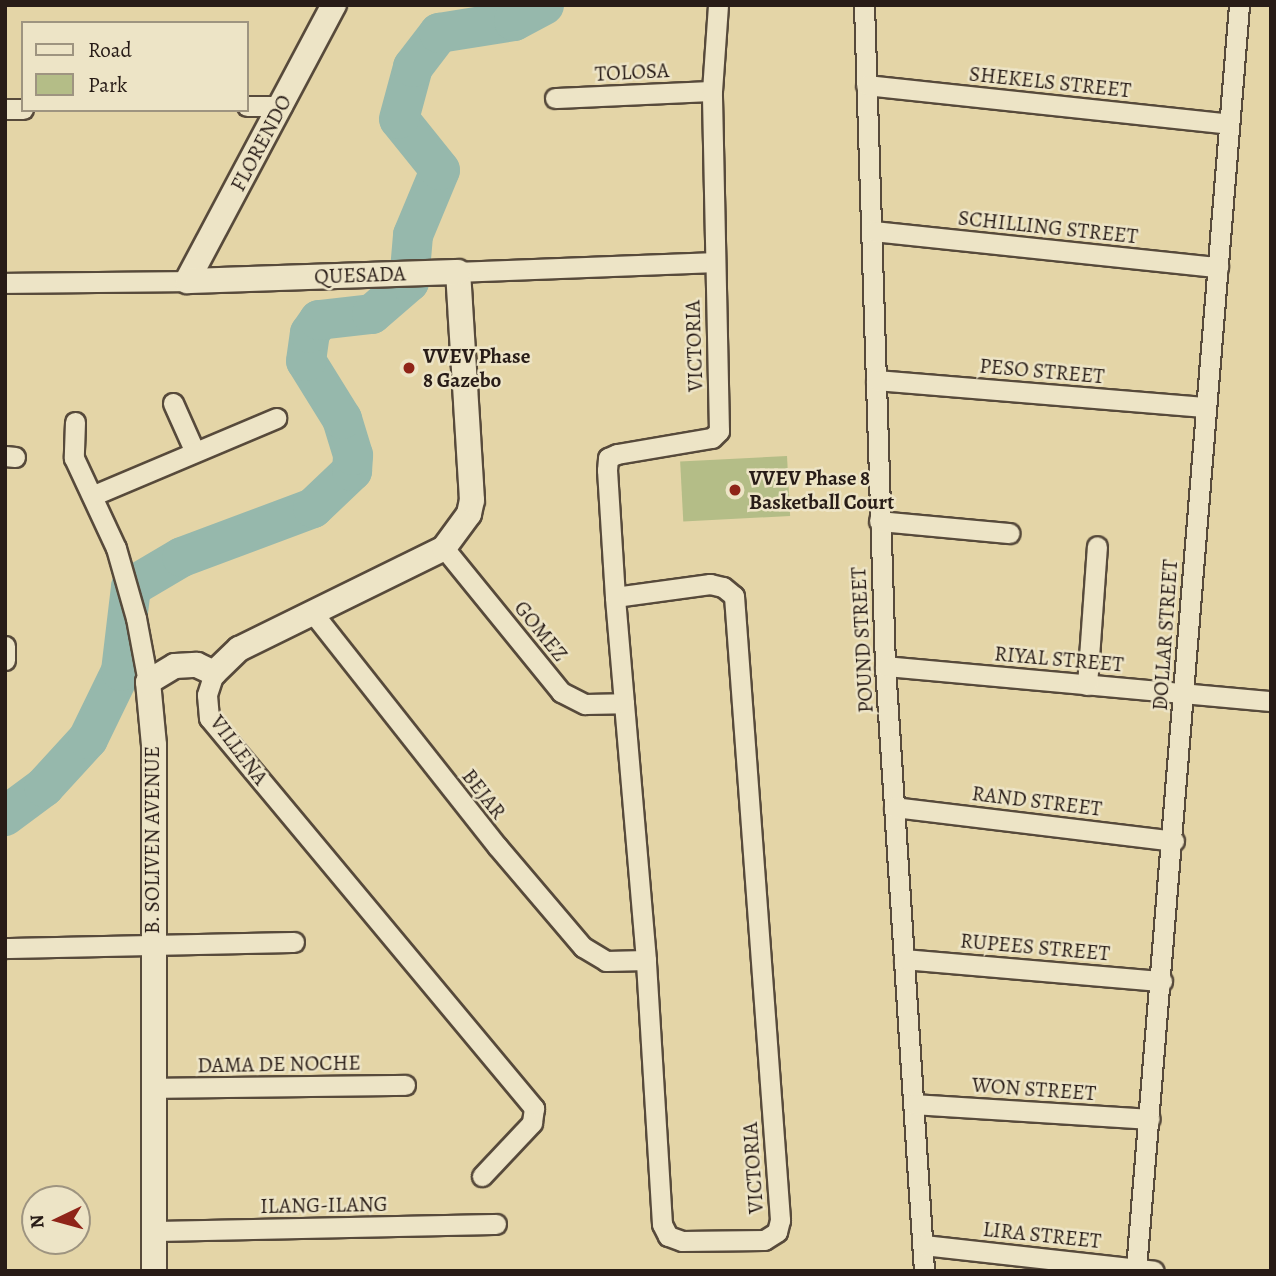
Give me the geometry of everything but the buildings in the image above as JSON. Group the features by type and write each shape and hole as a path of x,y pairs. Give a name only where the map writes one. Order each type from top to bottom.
{"street":[{"name":"FLORENDO","path":"187,281 334,5"},
{"name":"VICTORIA","path":"615,597 710,584 723,587 734,596 780,1220 777,1231 764,1240 682,1241 668,1236 662,1224 646,960 615,597 608,458 712,438 719,431 712,91 718,5"},
{"name":"POUND STREET","path":"864,5 885,666 924,1271"},
{"name":"DOLLAR STREET","path":"1145,1270 1150,1119 1174,841 1204,407 1239,5"},
{"name":"SHEKELS STREET","path":"866,85 1228,124"},
{"name":"TOLOSA","path":"555,98 712,91"},
{"path":"248,106 282,106"},
{"name":"SCHILLING STREET","path":"873,231 1218,268"},
{"name":"QUESADA","path":"5,283 187,281 714,262"},
{"path":"148,682 175,667 197,664 214,673 239,649 444,548 469,514 472,500 458,272"},
{"name":"PESO STREET","path":"876,380 1204,407"},
{"path":"173,403 194,450"},
{"path":"94,495 194,450 276,418"},
{"name":"B. SOLIVEN AVENUE","path":"75,422 74,458 94,495 116,548 136,618 148,682 154,745 154,1271"},
{"path":"879,521 1009,533"},
{"path":"1087,685 1097,546"},
{"name":"GOMEZ","path":"444,548 561,692 585,704 624,703"},
{"name":"BEJAR","path":"313,613 497,846 583,947 606,961 646,960"},
{"path":"5,646 5,660"},
{"name":"RIYAL STREET","path":"885,666 1271,701"},
{"name":"VILLENA","path":"214,673 207,695 209,718 534,1108 532,1123 482,1176"},
{"name":"RAND STREET","path":"894,807 1174,841"},
{"path":"5,948 294,942"},
{"name":"RUPEES STREET","path":"904,959 1162,981"},
{"name":"DAMA DE NOCHE","path":"153,1088 405,1085"},
{"name":"WON STREET","path":"914,1104 1150,1119"},
{"name":"ILANG-ILANG","path":"154,1231 496,1224"},
{"name":"LIRA STREET","path":"924,1245 1145,1270"}],"green space":[{"name":"VVEV Phase 8 Basketball Court","path":"787,456 790,516 683,522 680,462"}],"waterway":[{"path":"5,816 44,787 88,739 121,671 131,587 182,557 313,508 352,471 353,455 342,419 306,361 310,333 319,320 372,314 409,282 413,235 440,170 399,119 413,67 439,33 514,21 544,5"}],"place":[{"name":"VVEV Phase 8 Gazebo","path":"409,368"},
{"name":"VVEV Phase 8 Basketball Court","path":"735,490"}]}
